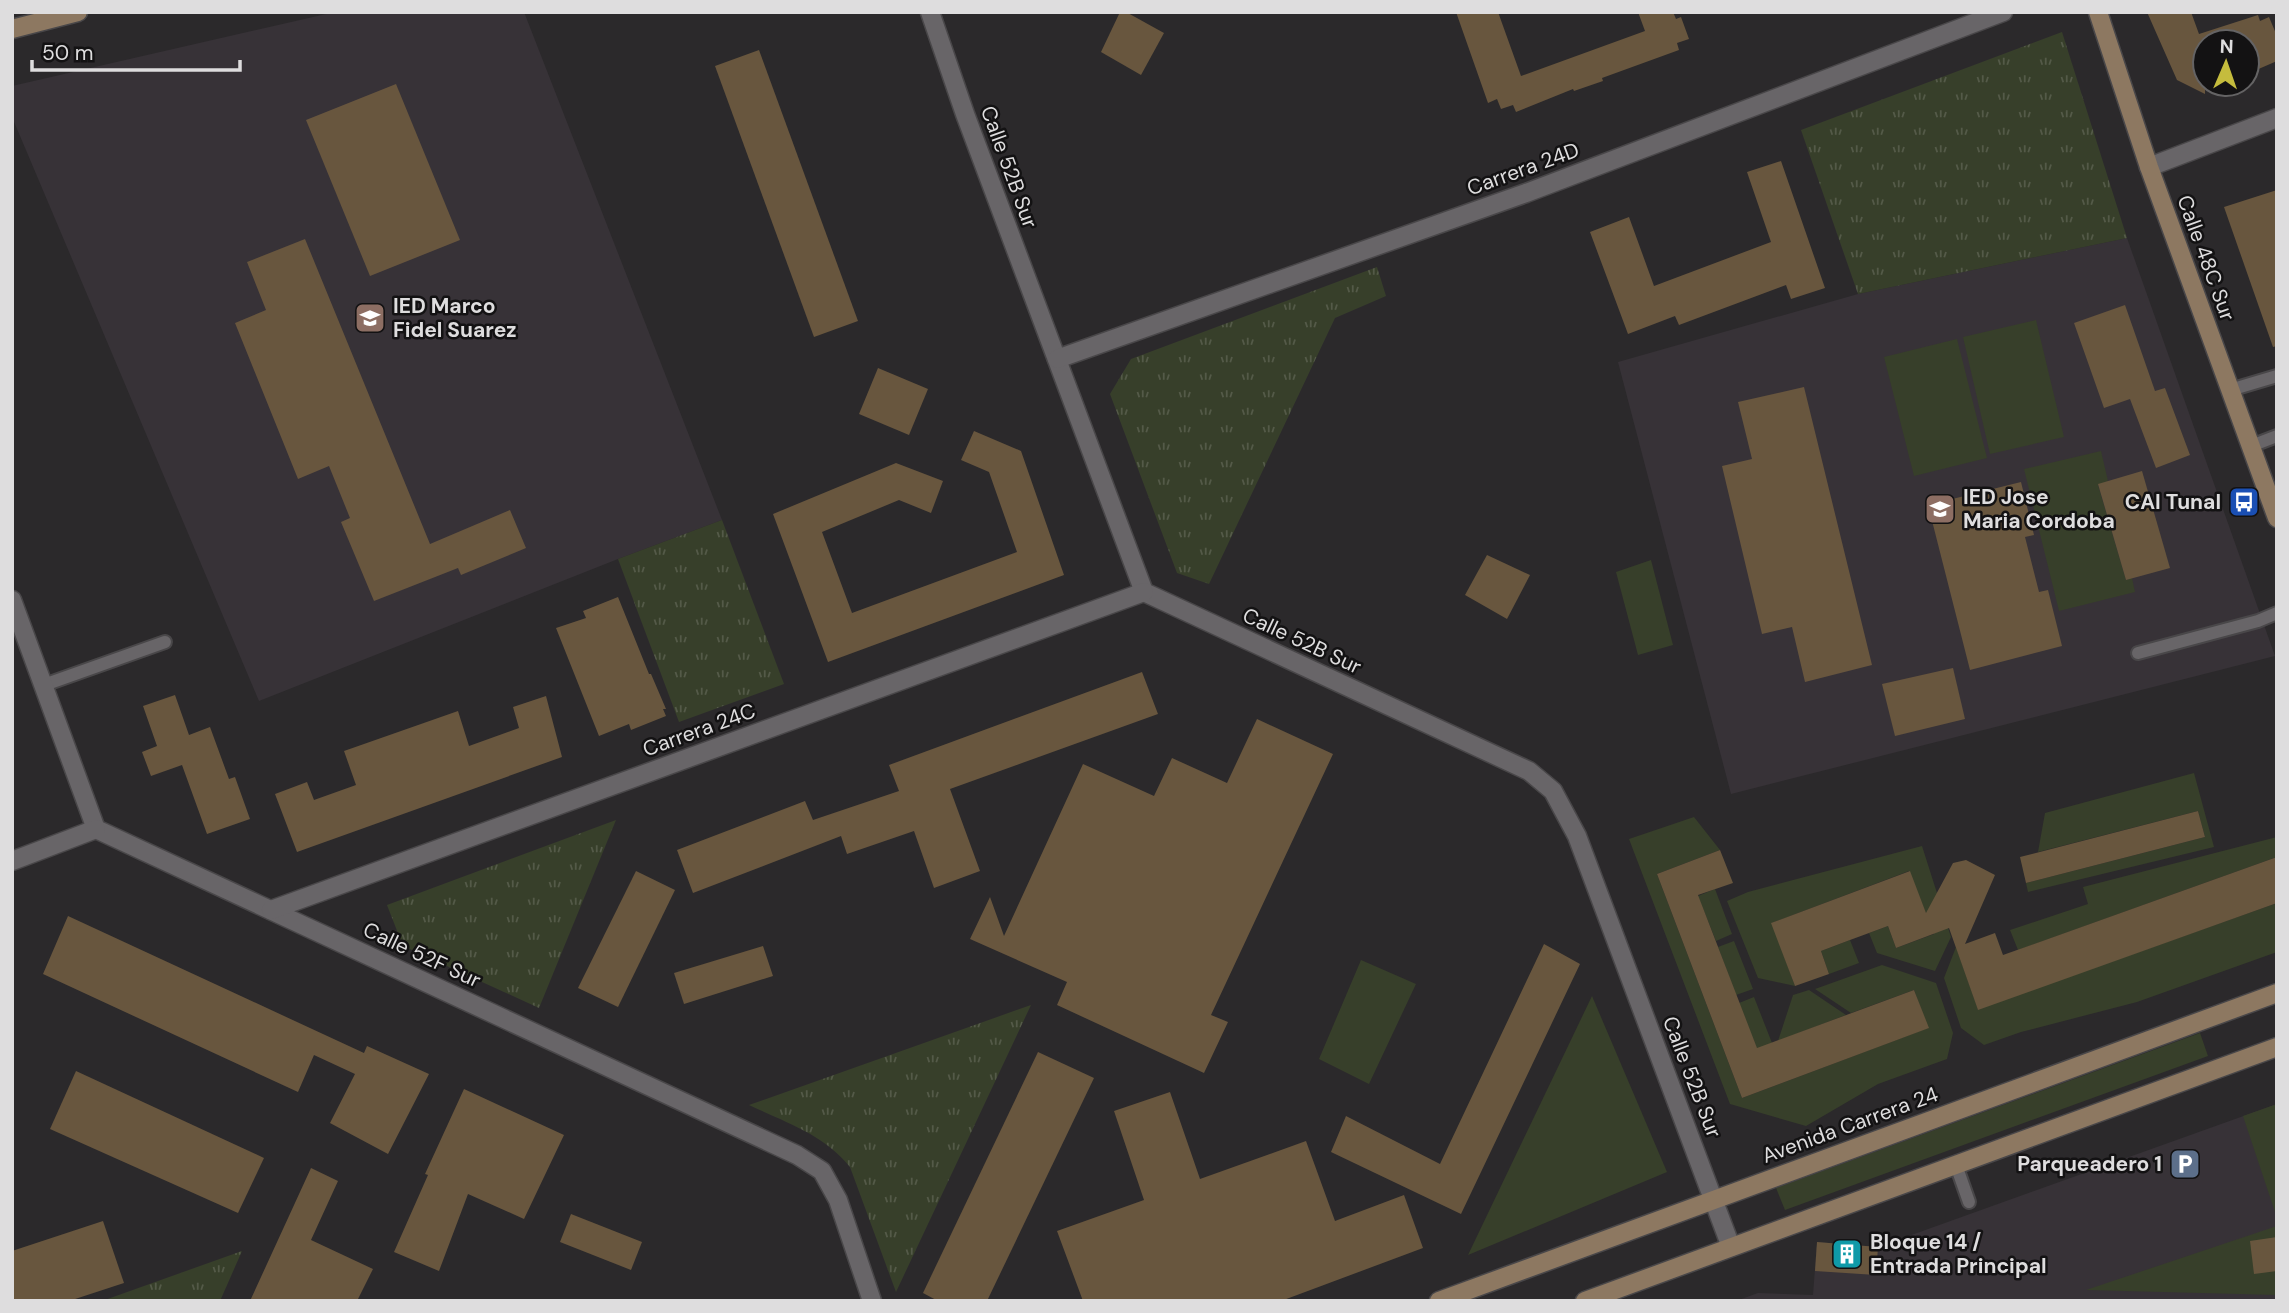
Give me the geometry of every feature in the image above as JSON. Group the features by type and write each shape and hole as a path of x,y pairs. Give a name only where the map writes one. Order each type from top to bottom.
{"main road":[{"path":"12,29 78,12"},
{"name":"Calle 48C Sur","path":"2098,12 2149,167 2277,518"},
{"name":"Avenida Carrera 24","path":"1439,1301 2277,993"},
{"path":"1585,1301 2277,1047"}],"street":[{"name":"Calle 52B Sur","path":"930,12 970,127 1144,592 1529,771 1553,790 1577,836 1731,1247"},
{"name":"Carrera 24D","path":"1056,359 1526,193 2003,12"},
{"path":"2149,167 2277,118"},
{"name":"Carrera 24C","path":"271,910 1144,592"},
{"path":"12,600 96,829 12,861"},
{"name":"Calle 52F Sur","path":"96,829 797,1155 822,1171 838,1200 872,1301"}],"lane":[{"path":"2230,390 2277,376"},
{"path":"2252,450 2277,436"},
{"path":"2252,450 2277,445"},
{"path":"2138,653 2258,621 2277,613"},
{"path":"44,685 165,642"},
{"path":"1956,1165 1969,1202"}],"shaded area":[{"name":"IED Marco Fidel Suarez","path":"335,12 524,12 722,520 259,701 12,117 12,86"},
{"name":"IED Jose Maria Cordoba","path":"2127,238 2275,656 1731,794 1618,362 1858,294"},
{"path":"2277,1104 2277,1301 1736,1301 1758,1293 1813,1295 1817,1242 1878,1247"}],"green space":[{"path":"2062,32 2127,238 1858,294 1801,130"},
{"path":"1377,267 1386,296 1335,318 1209,584 1177,573 1110,394 1131,359"},
{"path":"2036,320 2064,437 1990,454 1963,337"},
{"path":"1957,339 1987,458 1914,476 1884,357"},
{"path":"2101,451 2108,481 2098,485 2126,580 2132,578 2135,592 2059,611 2024,469"},
{"path":"722,520 784,684 679,722 618,559"},
{"path":"1651,560 1673,645 1638,655 1616,572"},
{"path":"2194,773 2214,847 2028,892 2026,883 2205,837 2198,811 2038,852 2045,813"},
{"path":"1694,817 1720,850 1657,874 1742,1098 1928,1028 1914,990 1851,1013 1815,989 1882,965 1936,983 1953,1033 1947,1059 1878,1084 1806,1126 1730,1104 1629,839"},
{"path":"616,820 539,1008 403,946 387,905"},
{"path":"2277,837 2277,857 2018,950 2010,930 2088,904 2083,887"},
{"path":"1922,846 1951,937 1935,971 1877,953 1869,933 1888,926 1896,948 1934,934 1909,871 1772,923 1795,986 1758,978 1727,901 1748,892"},
{"path":"1715,889 1732,934 1716,941 1698,896"},
{"path":"2277,903 2277,952 2137,1002 2021,1032 1984,1045 1961,1028 1944,978 1956,947 1978,1009"},
{"path":"1850,940 1859,963 1829,974 1821,951"},
{"path":"1734,941 1753,989 1736,995 1718,947"},
{"path":"1361,960 1416,984 1369,1084 1319,1059"},
{"path":"1809,990 1846,1015 1778,1041 1793,995"},
{"path":"1592,996 1667,1172 1468,1255"},
{"path":"1754,997 1772,1043 1757,1049 1739,1003"},
{"path":"1031,1005 896,1292 850,1167 817,1138 749,1105"},
{"path":"2200,1033 2208,1056 1785,1210 1776,1188"},
{"path":"2277,1104 2277,1218 2243,1116"},
{"path":"2277,1226 2277,1295 2086,1290"},
{"path":"242,1251 220,1301 102,1301"}],"building":[{"path":"1120,12 1126,12 1164,33 1141,75 1101,52"},
{"path":"1456,12 1498,12 1521,76 1645,31 1638,12 1673,12 1676,19 1681,17 1689,39 1677,43 1679,50 1516,112 1513,105 1501,109 1497,99 1488,103"},
{"path":"2147,12 2191,12 2197,28 2191,28 2191,87 2177,80"},
{"path":"2258,15 2260,21 2269,17 2277,36 2277,61 2261,68 2261,28 2218,28"},
{"path":"759,50 858,321 814,337 715,66"},
{"path":"396,84 460,240 370,276 306,120"},
{"path":"1781,161 1825,288 1791,299 1786,285 1679,325 1675,316 1628,334 1590,232 1629,217 1654,286 1771,242 1747,172"},
{"path":"2277,190 2277,346 2273,347 2224,207"},
{"path":"305,239 430,544 510,510 526,548 461,575 458,568 374,601 341,522 350,518 329,466 298,479 235,323 266,310 247,262"},
{"path":"2125,305 2155,391 2165,388 2190,455 2156,468 2130,399 2104,408 2074,323"},
{"path":"878,368 928,389 909,435 859,414"},
{"path":"1804,387 1872,665 1805,682 1792,627 1762,634 1722,466 1752,459 1738,402"},
{"path":"974,431 1021,451 1064,575 828,662 773,514 896,463 943,481 931,513 899,500 822,532 852,613 1017,552 989,472 961,460"},
{"path":"2142,471 2170,568 2126,580 2098,484"},
{"path":"2021,482 2034,535 2025,537 2039,592 2048,590 2062,646 1970,670 1928,505"},
{"path":"1487,555 1530,575 1507,619 1465,595"},
{"path":"618,597 666,709 663,709 666,716 631,730 629,724 599,736 556,628 586,618 583,611"},
{"path":"1953,668 1965,719 1895,736 1882,684"},
{"path":"1142,672 1158,714 950,789 980,871 934,888 914,831 847,854 841,836 693,893 677,850 805,801 813,820 899,791 889,765"},
{"path":"175,695 189,735 210,727 229,779 235,777 250,819 207,834 182,765 151,776 142,752 157,746 143,706"},
{"path":"546,696 562,757 297,852 275,794 307,782 314,800 356,785 344,751 458,711 469,746 519,728 513,707"},
{"path":"1257,719 1333,754 1211,1015 1228,1022 1204,1073 1057,1005 1067,982 970,939 990,897 1004,936 1083,764 1154,796 1172,758 1227,783"},
{"path":"2198,811 2205,837 2026,883 2020,857"},
{"path":"1720,850 1733,883 1698,895 1757,1048 1914,990 1929,1028 1742,1098 1657,874"},
{"path":"2277,857 2277,903 1978,1010 1949,928 1896,948 1888,926 1850,940 1821,951 1829,974 1795,986 1771,923 1910,871 1926,913 1953,863 1966,860 1995,875 1965,944 1995,933 2003,955"},
{"path":"636,871 675,890 618,1007 578,988"},
{"path":"68,916 364,1053 367,1046 429,1074 388,1154 330,1123 355,1074 314,1055 298,1092 43,974"},
{"path":"1544,944 1580,964 1461,1214 1331,1152 1346,1116 1440,1164"},
{"path":"763,946 773,976 684,1004 674,973"},
{"path":"1038,1052 1094,1078 987,1301 938,1301 923,1293"},
{"path":"76,1071 264,1158 238,1213 50,1129"},
{"path":"464,1089 564,1135 524,1219 468,1194 439,1271 394,1252 428,1175 425,1174"},
{"path":"1170,1092 1200,1179 1306,1141 1335,1221 1404,1195 1423,1248 1281,1301 1083,1301 1057,1231 1144,1200 1114,1111"},
{"path":"311,1168 338,1181 311,1240 373,1269 357,1301 250,1301"},
{"path":"571,1214 642,1242 631,1270 560,1242"},
{"path":"103,1221 124,1283 69,1301 12,1301 12,1251"},
{"path":"2277,1237 2277,1271 2254,1274 2250,1241"},
{"name":"Bloque 14 / Entrada Principal","path":"1817,1242 1878,1247 1876,1275 1815,1271"}],"place":[{"name":"IED Marco Fidel Suarez","path":"370,318"},
{"name":"CAI Tunal","path":"2244,502"},
{"name":"IED Jose Maria Cordoba","path":"1940,509"},
{"name":"Parqueadero 1","path":"2185,1164"},
{"name":"Bloque 14 / Entrada Principal","path":"1847,1254"}]}
